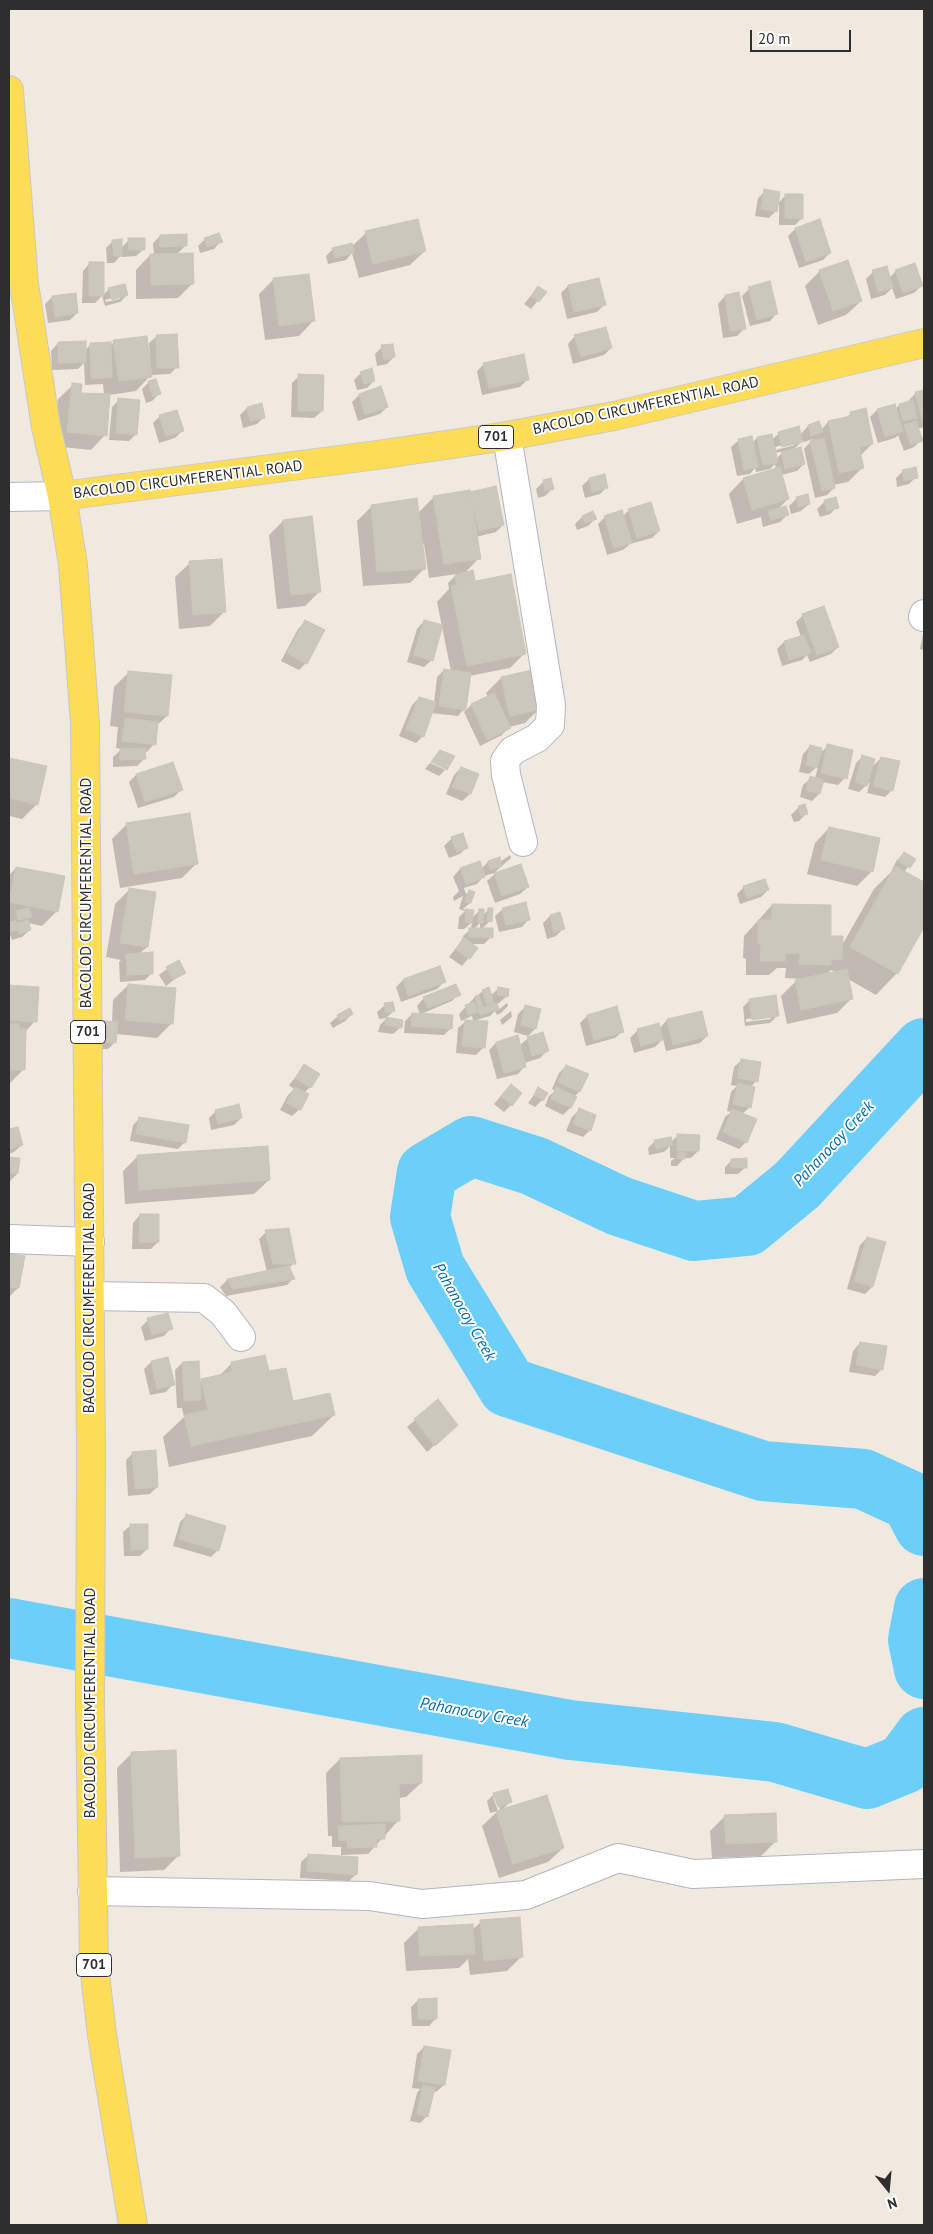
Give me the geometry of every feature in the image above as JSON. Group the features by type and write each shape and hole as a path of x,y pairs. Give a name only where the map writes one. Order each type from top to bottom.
{"main road":[{"path":"9,90 24,284 46,427 62,496"},
{"name":"BACOLOD CIRCUMFERENTIAL ROAD","path":"133,2225 102,2034 94,1965 90,1702 90,1242 86,723 73,565 62,496 507,436 614,416 924,343"}],"street":[{"path":"507,436 551,705 550,725 537,738 512,751 506,761 506,775 523,842"},
{"path":"9,496 62,496"},
{"path":"9,1238 90,1242"},
{"path":"90,1296 204,1298 222,1313 241,1336"},
{"path":"92,1891 369,1896 422,1904 526,1895 618,1858 693,1874 924,1864"}],"building":[{"path":"764,189 780,192 777,212 761,209"},
{"path":"785,194 803,194 803,219 785,218"},
{"path":"418,219 426,251 373,264 365,231"},
{"path":"820,219 831,253 806,262 795,228"},
{"path":"219,233 223,242 207,247 204,238"},
{"path":"187,234 187,246 160,247 160,235"},
{"path":"128,238 145,238 145,250 129,250"},
{"path":"122,239 122,256 114,256 112,240"},
{"path":"352,243 354,253 335,258 332,248"},
{"path":"193,253 194,284 151,285 150,254"},
{"path":"848,260 862,301 833,311 819,270"},
{"path":"89,262 104,262 104,296 89,296"},
{"path":"915,263 923,286 903,293 895,270"},
{"path":"887,266 893,288 878,292 872,270"},
{"path":"309,274 315,321 279,326 273,278"},
{"path":"599,278 606,305 574,312 568,285"},
{"path":"770,281 778,314 757,320 748,287"},
{"path":"125,284 128,295 112,300 108,288"},
{"path":"538,286 547,292 539,302 531,296"},
{"path":"739,292 746,329 730,331 725,295"},
{"path":"76,293 78,313 55,317 52,296"},
{"path":"606,327 612,348 581,357 574,335"},
{"path":"177,334 179,368 157,368 156,335"},
{"path":"147,336 152,377 119,381 113,340"},
{"path":"86,341 86,362 58,363 58,342"},
{"path":"111,342 112,377 91,379 90,343"},
{"path":"393,344 395,357 384,360 381,345"},
{"path":"524,354 529,380 489,388 483,363"},
{"path":"372,368 375,381 364,384 360,372"},
{"path":"298,374 324,375 323,411 298,411"},
{"path":"156,379 161,394 153,397 148,381"},
{"path":"72,383 82,384 81,393 110,394 107,436 67,432"},
{"path":"381,386 388,407 365,415 359,394"},
{"path":"924,390 924,422 923,422 915,392"},
{"path":"118,398 140,400 137,435 116,433"},
{"path":"913,400 917,418 903,421 899,404"},
{"path":"262,403 265,418 250,421 247,407"},
{"path":"895,404 903,431 885,437 877,409"},
{"path":"866,408 873,444 859,447 864,468 839,473 828,421 851,416 850,412"},
{"path":"177,410 184,431 166,436 159,415"},
{"path":"819,421 823,432 811,436 808,425"},
{"path":"916,421 923,441 911,445 904,425"},
{"path":"799,426 803,442 782,447 778,432"},
{"path":"772,434 778,463 763,465 757,437"},
{"path":"752,436 758,467 744,470 738,439"},
{"path":"824,438 835,488 822,491 810,441"},
{"path":"801,447 805,464 785,469 781,452"},
{"path":"780,467 789,499 752,510 743,478"},
{"path":"916,467 918,478 904,481 902,470"},
{"path":"605,474 608,488 592,492 589,478"},
{"path":"551,478 554,489 545,491 543,480"},
{"path":"496,486 504,525 479,531 470,492"},
{"path":"470,490 481,559 444,564 433,496"},
{"path":"808,494 810,504 798,507 796,497"},
{"path":"836,497 839,508 827,511 824,500"},
{"path":"417,498 426,569 377,572 371,505"},
{"path":"651,502 660,531 637,538 628,509"},
{"path":"786,506 789,515 771,520 768,511"},
{"path":"622,510 632,543 614,548 604,516"},
{"path":"593,511 597,519 585,523 582,516"},
{"path":"312,516 321,592 291,595 283,520"},
{"path":"222,559 226,612 193,615 189,561"},
{"path":"473,570 475,580 457,584 455,575"},
{"path":"511,574 526,654 467,666 451,586"},
{"path":"824,606 839,647 817,655 802,614"},
{"path":"305,620 325,630 307,664 287,653"},
{"path":"424,620 443,625 433,661 414,655"},
{"path":"804,635 811,653 789,660 784,641"},
{"path":"444,669 471,673 466,710 439,706"},
{"path":"532,670 541,709 510,716 501,677"},
{"path":"128,671 172,675 168,716 124,712"},
{"path":"494,693 511,728 487,740 471,704"},
{"path":"419,697 436,702 424,737 406,729"},
{"path":"125,718 158,722 156,745 122,741"},
{"path":"827,744 853,750 847,779 821,773"},
{"path":"810,745 822,748 817,768 806,765"},
{"path":"145,748 146,759 120,760 120,749"},
{"path":"440,750 455,756 447,770 431,762"},
{"path":"862,755 875,759 867,786 855,782"},
{"path":"881,757 900,761 893,791 873,786"},
{"path":"9,758 47,766 38,805 9,798"},
{"path":"173,762 183,790 145,802 136,774"},
{"path":"461,767 479,774 471,794 452,787"},
{"path":"810,776 824,780 820,794 806,790"},
{"path":"805,804 808,814 801,816 798,806"},
{"path":"190,813 198,864 134,874 126,823"},
{"path":"829,827 880,838 873,872 821,860"},
{"path":"463,833 468,848 457,852 451,837"},
{"path":"904,852 916,859 910,868 898,861"},
{"path":"500,857 502,866 490,870 488,861"},
{"path":"480,861 485,877 466,884 460,868"},
{"path":"521,864 529,887 502,896 494,873"},
{"path":"895,866 924,882 924,927 898,974 850,947"},
{"path":"16,867 65,876 58,912 9,902"},
{"path":"765,879 769,890 747,898 743,886"},
{"path":"129,888 156,892 148,947 120,943"},
{"path":"469,890 475,892 471,903 465,902"},
{"path":"526,902 530,920 506,925 502,908"},
{"path":"772,904 831,905 831,936 843,936 842,960 831,959 831,965 799,964 800,953 785,954 785,961 760,961 761,944 758,944 758,920 772,920"},
{"path":"29,908 32,917 18,920 16,911"},
{"path":"488,908 493,908 492,922 487,921"},
{"path":"466,909 474,910 472,923 465,922"},
{"path":"479,909 484,909 483,923 478,922"},
{"path":"560,912 565,929 554,932 550,915"},
{"path":"28,920 31,930 19,934 17,923"},
{"path":"16,921 18,930 9,932 9,922"},
{"path":"469,928 493,928 493,938 469,937"},
{"path":"464,937 478,948 470,959 456,949"},
{"path":"153,952 153,974 127,975 126,954"},
{"path":"179,960 186,973 173,980 166,967"},
{"path":"440,966 446,982 408,996 403,979"},
{"path":"847,969 853,999 801,1010 795,980"},
{"path":"128,984 176,988 173,1024 125,1020"},
{"path":"456,984 461,995 428,1008 423,997"},
{"path":"9,985 39,987 37,1022 9,1020"},
{"path":"489,987 494,1003 487,1005 482,990"},
{"path":"498,987 509,989 508,997 497,995"},
{"path":"479,995 483,1008 497,1003 499,1009 480,1015 475,996"},
{"path":"776,995 779,1016 752,1020 749,999"},
{"path":"393,1002 395,1011 386,1013 384,1003"},
{"path":"474,1002 478,1012 468,1015 465,1005"},
{"path":"525,1005 541,1009 536,1029 521,1025"},
{"path":"617,1006 624,1032 594,1040 587,1015"},
{"path":"350,1008 353,1014 340,1021 337,1015"},
{"path":"702,1011 708,1036 673,1045 667,1019"},
{"path":"412,1013 453,1015 452,1029 411,1026"},
{"path":"386,1017 403,1020 402,1028 385,1025"},
{"path":"465,1020 488,1021 485,1048 462,1046"},
{"path":"105,1021 118,1022 116,1043 103,1042"},
{"path":"659,1023 663,1040 641,1046 637,1029"},
{"path":"9,1024 19,1024 19,1029 26,1029 25,1070 9,1070"},
{"path":"543,1032 549,1051 532,1056 527,1037"},
{"path":"518,1035 526,1067 504,1073 496,1042"},
{"path":"741,1059 761,1062 758,1082 737,1078"},
{"path":"304,1064 320,1074 311,1088 295,1078"},
{"path":"566,1065 589,1074 580,1092 558,1082"},
{"path":"738,1083 755,1087 751,1108 733,1104"},
{"path":"511,1084 522,1093 512,1106 501,1096"},
{"path":"295,1087 309,1094 301,1110 286,1103"},
{"path":"538,1087 548,1093 543,1101 534,1095"},
{"path":"556,1087 577,1097 571,1108 551,1099"},
{"path":"239,1104 242,1118 218,1124 215,1110"},
{"path":"579,1108 596,1115 591,1131 573,1124"},
{"path":"732,1109 757,1119 747,1143 723,1132"},
{"path":"139,1117 189,1125 186,1143 136,1134"},
{"path":"18,1127 23,1145 9,1149 9,1129"},
{"path":"677,1134 700,1135 699,1151 677,1151"},
{"path":"671,1137 673,1145 656,1149 654,1140"},
{"path":"268,1146 270,1180 139,1190 137,1155"},
{"path":"678,1153 685,1153 685,1159 677,1159"},
{"path":"9,1157 20,1158 18,1174 9,1173"},
{"path":"747,1158 747,1168 731,1167 731,1159"},
{"path":"140,1214 159,1214 159,1242 139,1242"},
{"path":"289,1228 296,1264 273,1264 265,1230"},
{"path":"867,1237 886,1242 873,1287 854,1281"},
{"path":"9,1254 25,1256 19,1288 9,1287"},
{"path":"289,1266 295,1279 233,1289 227,1279"},
{"path":"168,1313 173,1329 152,1335 147,1318"},
{"path":"860,1342 887,1346 883,1370 856,1365"},
{"path":"265,1355 269,1371 286,1368 293,1401 330,1393 335,1415 191,1446 184,1415 208,1410 201,1379 232,1372 231,1362"},
{"path":"168,1357 175,1385 157,1389 151,1361"},
{"path":"199,1361 201,1400 184,1401 182,1362"},
{"path":"438,1399 458,1425 435,1446 414,1419"},
{"path":"156,1450 158,1487 135,1489 132,1452"},
{"path":"186,1514 226,1526 219,1551 179,1539"},
{"path":"130,1524 148,1524 148,1549 131,1550"},
{"path":"176,1750 180,1856 135,1858 131,1752"},
{"path":"422,1755 422,1783 399,1784 400,1821 342,1822 340,1758"},
{"path":"508,1789 512,1802 498,1807 493,1793"},
{"path":"547,1795 564,1848 513,1864 496,1811"},
{"path":"776,1813 777,1842 726,1844 724,1815"},
{"path":"385,1824 385,1839 376,1839 377,1847 348,1848 347,1840 339,1841 338,1826"},
{"path":"308,1854 358,1857 357,1875 307,1871"},
{"path":"520,1917 523,1957 484,1961 480,1920"},
{"path":"473,1924 475,1954 420,1956 418,1927"},
{"path":"437,1998 437,2019 418,2019 418,1999"},
{"path":"424,2046 451,2050 445,2085 418,2081"},
{"path":"423,2085 435,2088 428,2117 417,2114"}],"waterway":[{"name":"Pahanocoy Creek","path":"924,1048 797,1185 747,1226 694,1231 619,1206 534,1166 471,1146 427,1172 420,1217 435,1268 508,1387 763,1471 863,1479 911,1501 924,1526"},
{"name":"Pahanocoy Creek","path":"924,1608 918,1640 924,1669"},
{"name":"Pahanocoy Creek","path":"9,1628 570,1730 775,1752 867,1779 904,1764 924,1737"}]}
